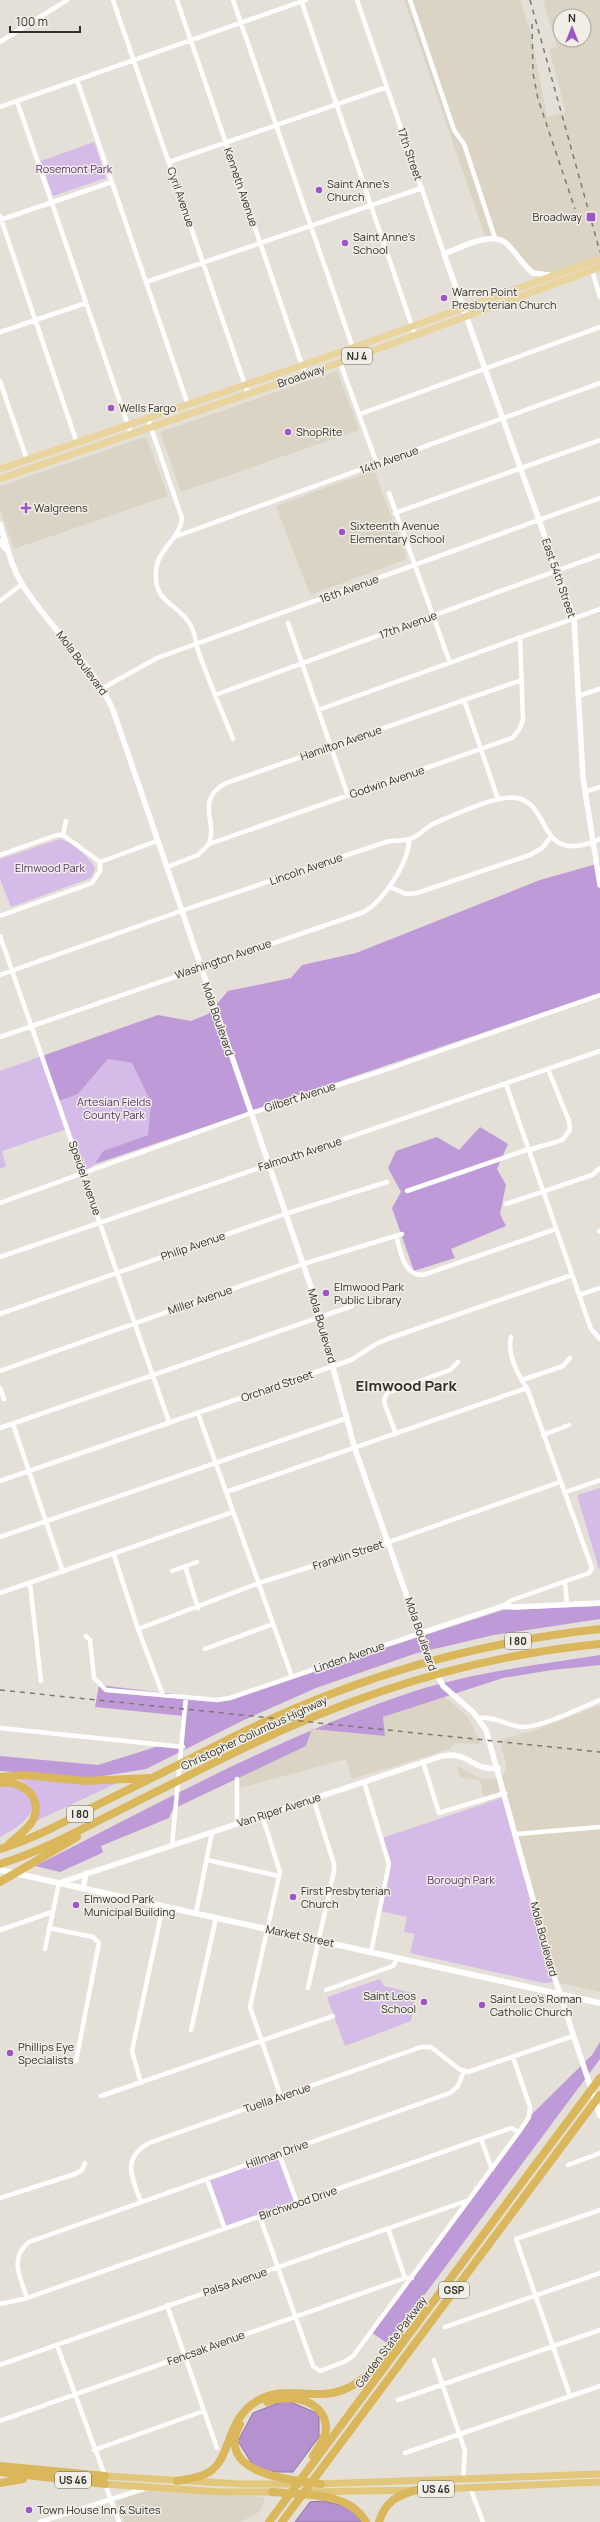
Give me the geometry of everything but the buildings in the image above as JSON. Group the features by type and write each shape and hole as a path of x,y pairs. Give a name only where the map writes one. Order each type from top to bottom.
{"highway":[{"name":"Christopher Columbus Highway","path":"3,1848 52,1828 293,1709 351,1686 436,1659 528,1639 600,1629"},
{"name":"Christopher Columbus Highway","path":"3,1864 55,1842 172,1784 182,1777 323,1712 442,1672 526,1654 600,1644"},
{"path":"0,1777 24,1776 85,1781 151,1778"},
{"path":"0,1783 10,1782 22,1785 31,1793 36,1805 32,1822 3,1848"},
{"path":"2,1881 117,1812"},
{"name":"Garden State Parkway","path":"269,2522 282,2506 306,2470 443,2290 599,2079"},
{"name":"Garden State Parkway","path":"282,2522 297,2504 600,2095"},
{"path":"177,2481 201,2476 214,2468 237,2420 258,2400 278,2393 331,2394 359,2382 376,2366 443,2290"},
{"path":"306,2470 325,2435 325,2421 316,2407 299,2399 279,2399 261,2404 246,2416 235,2438 238,2453 247,2464 260,2473 321,2484"},
{"name":"US 46","path":"2,2466 152,2487 272,2492 416,2490 600,2482"},
{"name":"US 46","path":"0,2472 41,2477 241,2484 321,2484 600,2474"},
{"path":"0,2483 41,2477"},
{"path":"379,2522 386,2506 392,2499 416,2490"},
{"path":"272,2492 336,2499 356,2510 366,2522"},
{"path":"287,2522 297,2504"}],"main road":[{"name":"Broadway","path":"0,469 245,386 600,259"},
{"name":"Broadway","path":"0,479 356,357 600,267"},
{"name":"Market Street","path":"0,1870 600,2003"}],"street":[{"path":"0,42 67,0"},
{"name":"Cyril Avenue","path":"113,0 248,394"},
{"name":"Kenneth Avenue","path":"177,0 305,374"},
{"path":"233,0 356,357"},
{"name":"17th Street","path":"357,0 463,308"},
{"path":"410,0 454,130 464,144 496,238"},
{"path":"0,107 303,1 336,105 415,335"},
{"path":"77,80 188,405"},
{"path":"169,162 387,87"},
{"path":"17,101 131,434"},
{"path":"77,443 0,219 112,182"},
{"path":"146,282 422,188"},
{"path":"444,254 486,239 496,238 506,243 533,273 543,276 560,273"},
{"path":"592,270 600,297"},
{"path":"0,332 86,303"},
{"name":"East 54th Street","path":"463,308 486,368 574,618 585,792 600,885"},
{"path":"360,414 600,327"},
{"path":"340,362 377,464"},
{"path":"0,381 27,460"},
{"name":"14th Avenue","path":"177,536 600,383"},
{"path":"148,419 182,518 177,536 160,556 156,570 157,585 166,602 191,624 215,695 233,739"},
{"path":"396,513 600,440"},
{"path":"389,493 414,566 450,662"},
{"name":"16th Avenue","path":"103,688 157,658 197,645 600,498"},
{"name":"Mola Boulevard","path":"0,524 6,549 22,584 103,688 113,710 303,1264 334,1366 355,1449 437,1678 450,1694 479,1718 486,1730 498,1768 560,1994 600,2116"},
{"name":"Mola Boulevard","path":"0,542 6,549"},
{"name":"17th Avenue","path":"215,695 600,555"},
{"path":"0,601 22,584"},
{"path":"318,710 600,609"},
{"path":"288,623 348,796"},
{"name":"Godwin Avenue","path":"167,868 198,855 209,844 507,740 519,730 523,720 520,637"},
{"name":"Hamilton Avenue","path":"209,844 212,833 208,807 212,795 221,786 330,746 522,680"},
{"path":"578,696 600,689"},
{"path":"464,700 498,799"},
{"path":"585,792 600,787"},
{"name":"Lincoln Avenue","path":"0,975 181,911 386,842 409,839 434,824 498,799 515,797 526,801 534,809 551,837"},
{"path":"63,835 66,821"},
{"path":"0,855 58,835 63,835 100,862"},
{"path":"390,887 406,894 417,894 530,855 542,848 551,837 560,843 573,846 600,839"},
{"name":"Washington Avenue","path":"0,1038 200,966 364,912 379,902 390,887 407,852 409,839"},
{"path":"100,862 157,841"},
{"path":"0,916 92,883 100,871 100,862"},
{"name":"Speidel Avenue","path":"0,936 169,1422"},
{"name":"Gilbert Avenue","path":"0,1203 250,1113 385,1070 600,994"},
{"name":"Falmouth Avenue","path":"0,1257 600,1051"},
{"path":"407,1191 529,1149 562,1140 570,1130 569,1121 548,1069"},
{"path":"506,1084 591,1329 600,1339"},
{"path":"506,1204 592,1175 600,1168"},
{"name":"Philip Avenue","path":"0,1314 285,1214 387,1182"},
{"path":"396,1236 408,1269 414,1274 423,1275 556,1229"},
{"name":"Miller Avenue","path":"0,1371 303,1264 402,1234"},
{"name":"Orchard Street","path":"0,1481 351,1360 376,1344 390,1338 572,1275"},
{"path":"579,1295 600,1288"},
{"path":"0,1428 352,1306"},
{"path":"511,1337 509,1346 522,1380 527,1388 560,1482 566,1492 600,1480"},
{"path":"522,1380 563,1366 570,1358"},
{"path":"396,1434 385,1405 384,1400 387,1393 450,1370 458,1362"},
{"path":"0,1388 4,1399"},
{"path":"226,1492 355,1449 527,1388"},
{"path":"198,1413 292,1677"},
{"path":"0,1537 347,1418"},
{"path":"12,1424 63,1572"},
{"path":"543,1435 569,1425"},
{"name":"Franklin Street","path":"138,1630 198,1608 259,1583 389,1542 560,1482"},
{"name":"Linden Avenue","path":"86,1636 90,1640 93,1673 100,1686 111,1691 223,1700 503,1606 512,1600 565,1582 591,1571 566,1492"},
{"path":"0,1593 114,1555 233,1512"},
{"path":"114,1555 138,1630 163,1695"},
{"path":"172,1571 197,1562"},
{"path":"185,1566 198,1608"},
{"path":"565,1582 567,1604"},
{"path":"30,1583 41,1681"},
{"path":"503,1606 516,1607 600,1603"},
{"path":"205,1649 273,1624"},
{"path":"172,1845 182,1777 186,1697"},
{"path":"479,1718 493,1717 516,1726 530,1726 600,1700"},
{"path":"0,1730 183,1747"},
{"name":"Van Riper Avenue","path":"59,1883 423,1762 457,1754 483,1768 498,1768"},
{"path":"423,1762 439,1812 504,1793"},
{"path":"237,1779 237,1823"},
{"path":"364,1782 389,1864 372,1952"},
{"path":"308,1988 334,1864 313,1798"},
{"path":"262,1815 280,1869 250,2007 281,2097"},
{"path":"516,1834 600,1827"},
{"path":"196,1913 212,1832"},
{"path":"207,1860 279,1876"},
{"path":"83,1889 86,1873"},
{"path":"45,1949 59,1883"},
{"path":"141,2082 132,2051 163,1906"},
{"path":"0,1930 52,1912"},
{"path":"191,2030 216,1918"},
{"path":"50,1928 93,1937 99,1943 76,2061"},
{"path":"326,1990 393,1966 398,1957"},
{"path":"101,2096 333,2016"},
{"path":"464,2071 472,2071 573,2036"},
{"name":"Tuella Avenue","path":"141,2202 131,2168 134,2154 149,2143 426,2046 436,2049 464,2071"},
{"path":"260,2217 316,2370 346,2361 358,2350 412,2278 529,2117 530,2106 512,2057"},
{"name":"Hillman Drive","path":"27,2298 17,2266 18,2254 23,2247 36,2238 450,2093 458,2086 464,2071"},
{"name":"Birchwood Drive","path":"0,2304 27,2298 511,2128 519,2132"},
{"path":"481,2139 492,2169"},
{"path":"568,2165 600,2153"},
{"path":"279,2154 297,2204"},
{"path":"0,2198 75,2174 82,2170 85,2163"},
{"path":"207,2179 225,2229"},
{"name":"Palsa Avenue","path":"0,2365 469,2200"},
{"path":"570,2396 516,2239 600,2210"},
{"path":"388,2228 405,2278"},
{"path":"445,2327 600,2273"},
{"name":"Fencsak Avenue","path":"0,2421 405,2278 412,2278"},
{"path":"167,2306 217,2448"},
{"path":"398,2400 600,2330"},
{"path":"57,2345 120,2522"},
{"path":"434,2360 465,2451 463,2480"},
{"path":"405,2453 600,2386"},
{"path":"94,2450 204,2412"},
{"path":"40,2522 111,2498 152,2487"},
{"path":"470,2487 483,2522"}],"shaded area":[{"path":"404,0 520,0 531,33 547,117 566,112 549,49 592,48 592,8 552,8 552,30 543,0 600,0 600,259 560,273 537,275 506,243 486,239"},
{"path":"337,371 359,430 181,492 160,432"},
{"path":"144,437 147,439 168,496 14,549 0,509 0,486"},
{"name":"Sixteenth Avenue Elementary School","path":"374,470 407,559 310,595 276,506"},
{"path":"600,863 600,993 95,1164 103,1151 148,1135 151,1103 132,1063 108,1059 78,1094 58,1101 42,1056 158,1015 191,1021 208,1014 228,991 291,978 302,965 356,953 540,880"},
{"path":"480,1127 508,1144 497,1169 506,1185 500,1214 506,1226 451,1249 455,1258 414,1271 392,1208 401,1192 388,1168 396,1151 437,1137 459,1150"},
{"path":"600,1606 600,1619 494,1635 417,1653 316,1688 244,1720 146,1769 91,1778 0,1771 0,1756 98,1765 162,1745 182,1746 184,1716 95,1707 99,1685 223,1700 503,1610"},
{"path":"600,1655 600,1665 552,1670 503,1678 383,1717 385,1736 314,1729 409,1693 432,1686 503,1670"},
{"path":"445,1697 468,1717 481,1744 455,1743 450,1749 352,1779 346,1759 237,1789 237,1778 306,1746 312,1729 385,1736 383,1717"},
{"path":"600,1705 600,1992 556,1982 505,1797 485,1803 480,1780 460,1777 457,1766 481,1779 501,1778 507,1769 500,1740 533,1731"},
{"path":"312,1730 306,1746 173,1809 169,1818 101,1846 103,1852 100,1854 60,1872 35,1866 172,1796"},
{"path":"600,2042 600,2059 388,2344 371,2332 532,2114 592,2055"},
{"path":"286,2400 319,2414 319,2437 293,2472 272,2472 254,2467 238,2441 253,2413"},
{"path":"148,2491 264,2497 264,2503 258,2513 240,2522 124,2522 116,2501"},
{"path":"323,2501 349,2507 362,2522 295,2522 310,2502"}],"green space":[{"name":"Rosemont Park","path":"94,142 106,178 53,196 41,161"},
{"name":"Elmwood Park","path":"60,839 75,846 93,865 95,869 91,878 11,907 0,879 0,859"},
{"name":"Artesian Fields County Park","path":"42,1056 78,1094 108,1059 132,1063 151,1103 148,1135 103,1151 95,1164 83,1174 67,1129 2,1151 6,1166 0,1169 0,1071"},
{"path":"600,1488 600,1569 599,1569 577,1495"},
{"path":"14,1777 117,1783 34,1822 36,1806 35,1794 28,1785"},
{"path":"15,1784 26,1792 31,1799 32,1807 30,1814 18,1827 0,1837 0,1785"},
{"name":"Borough Park","path":"505,1797 556,1982 543,1983 410,1953 415,1934 404,1932 407,1917 380,1911 389,1863 382,1838"},
{"path":"380,1979 384,1986 416,1994 411,2021 345,2046 327,1997"},
{"path":"279,2154 297,2203 225,2229 207,2179"}],"railway":[{"path":"530,0 600,252"},
{"path":"532,24 533,73 538,99 575,209"},
{"path":"0,1690 600,1752"}],"place":[{"name":"Saint Anne's Church","path":"319,190"},
{"name":"Broadway","path":"591,217"},
{"name":"Saint Anne's School","path":"345,243"},
{"name":"Warren Point Presbyterian Church","path":"444,298"},
{"name":"Wells Fargo","path":"111,408"},
{"name":"ShopRite","path":"288,432"},
{"name":"Walgreens","path":"26,508"},
{"name":"Sixteenth Avenue Elementary School","path":"342,532"},
{"name":"Elmwood Park Public Library","path":"326,1293"},
{"name":"First Presbyterian Church","path":"293,1897"},
{"name":"Elmwood Park Municipal Building","path":"76,1905"},
{"name":"Saint Leos School","path":"424,2002"},
{"name":"Saint Leo's Roman Catholic Church","path":"482,2005"},
{"name":"Phillips Eye Specialists","path":"10,2053"},
{"name":"Town House Inn & Suites","path":"29,2510"}],"district":[{"name":"Elmwood Park","path":"406,1386"}]}
